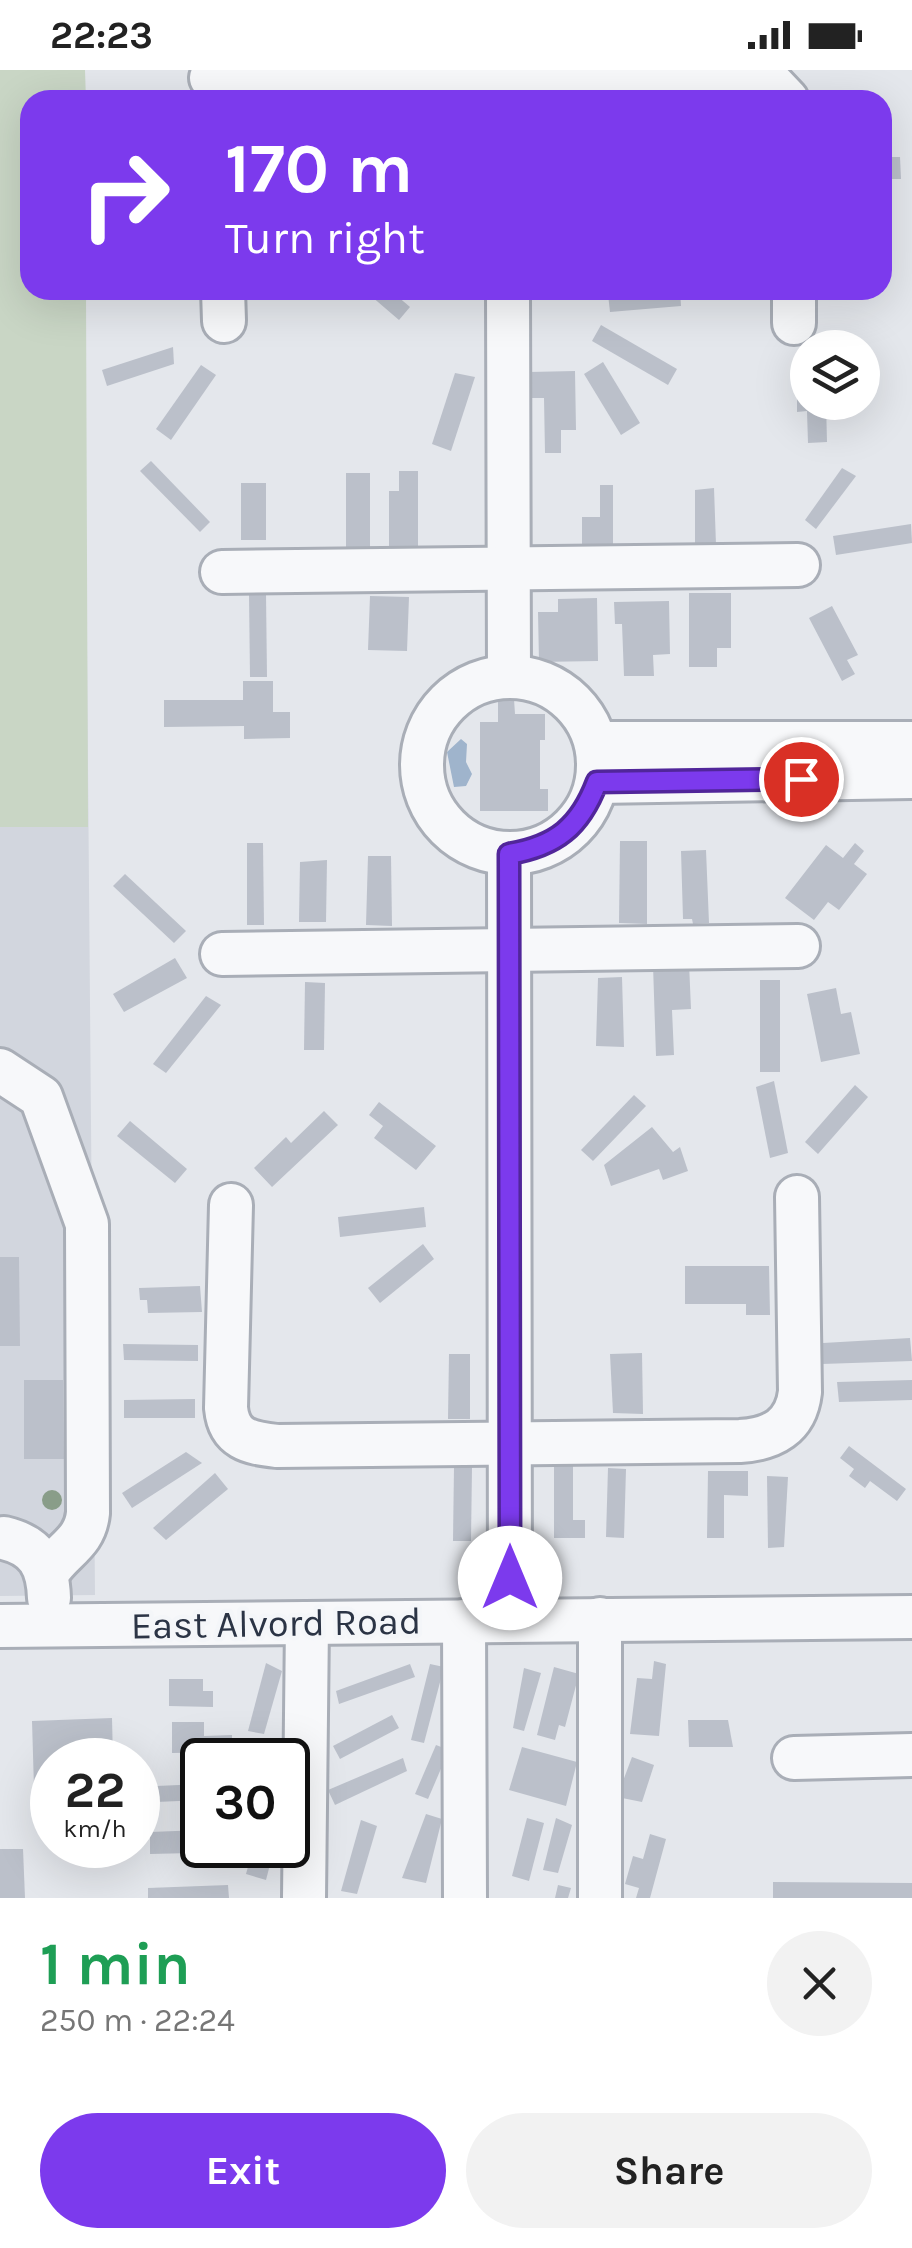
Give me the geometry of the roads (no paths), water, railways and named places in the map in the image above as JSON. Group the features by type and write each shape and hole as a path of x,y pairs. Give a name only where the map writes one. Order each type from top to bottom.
{"street":[{"path":"548,90 751,80 771,83 778,90"},
{"path":"224,90 267,83 454,90"},
{"path":"508,300 509,677"},
{"path":"222,572 798,565"},
{"path":"509,677 538,681 564,695 584,716 597,763 586,811 566,834 540,849 509,854 482,850 457,837 438,818 425,793 421,766 424,739 437,714 457,694 481,681 509,677"},
{"path":"597,763 912,743"},
{"path":"597,763 912,777"},
{"path":"509,854 510,1620"},
{"path":"222,954 798,946"},
{"path":"0,1070 41,1098 88,1224 88,1513 80,1541 60,1554 48,1572"},
{"path":"231,1205 228,1444 510,1446 740,1442 799,1435 797,1197"},
{"path":"4,1538 32,1549 48,1572 50,1626"},
{"name":"East Alvord Road","path":"0,1626 912,1617"},
{"path":"600,1620 600,1898"},
{"path":"464,1621 465,1898"},
{"path":"304,1898 307,1623"},
{"path":"794,1758 912,1755"}],"water":[{"path":"461,739 467,744 466,762 472,774 466,786 454,787 447,752"}]}
